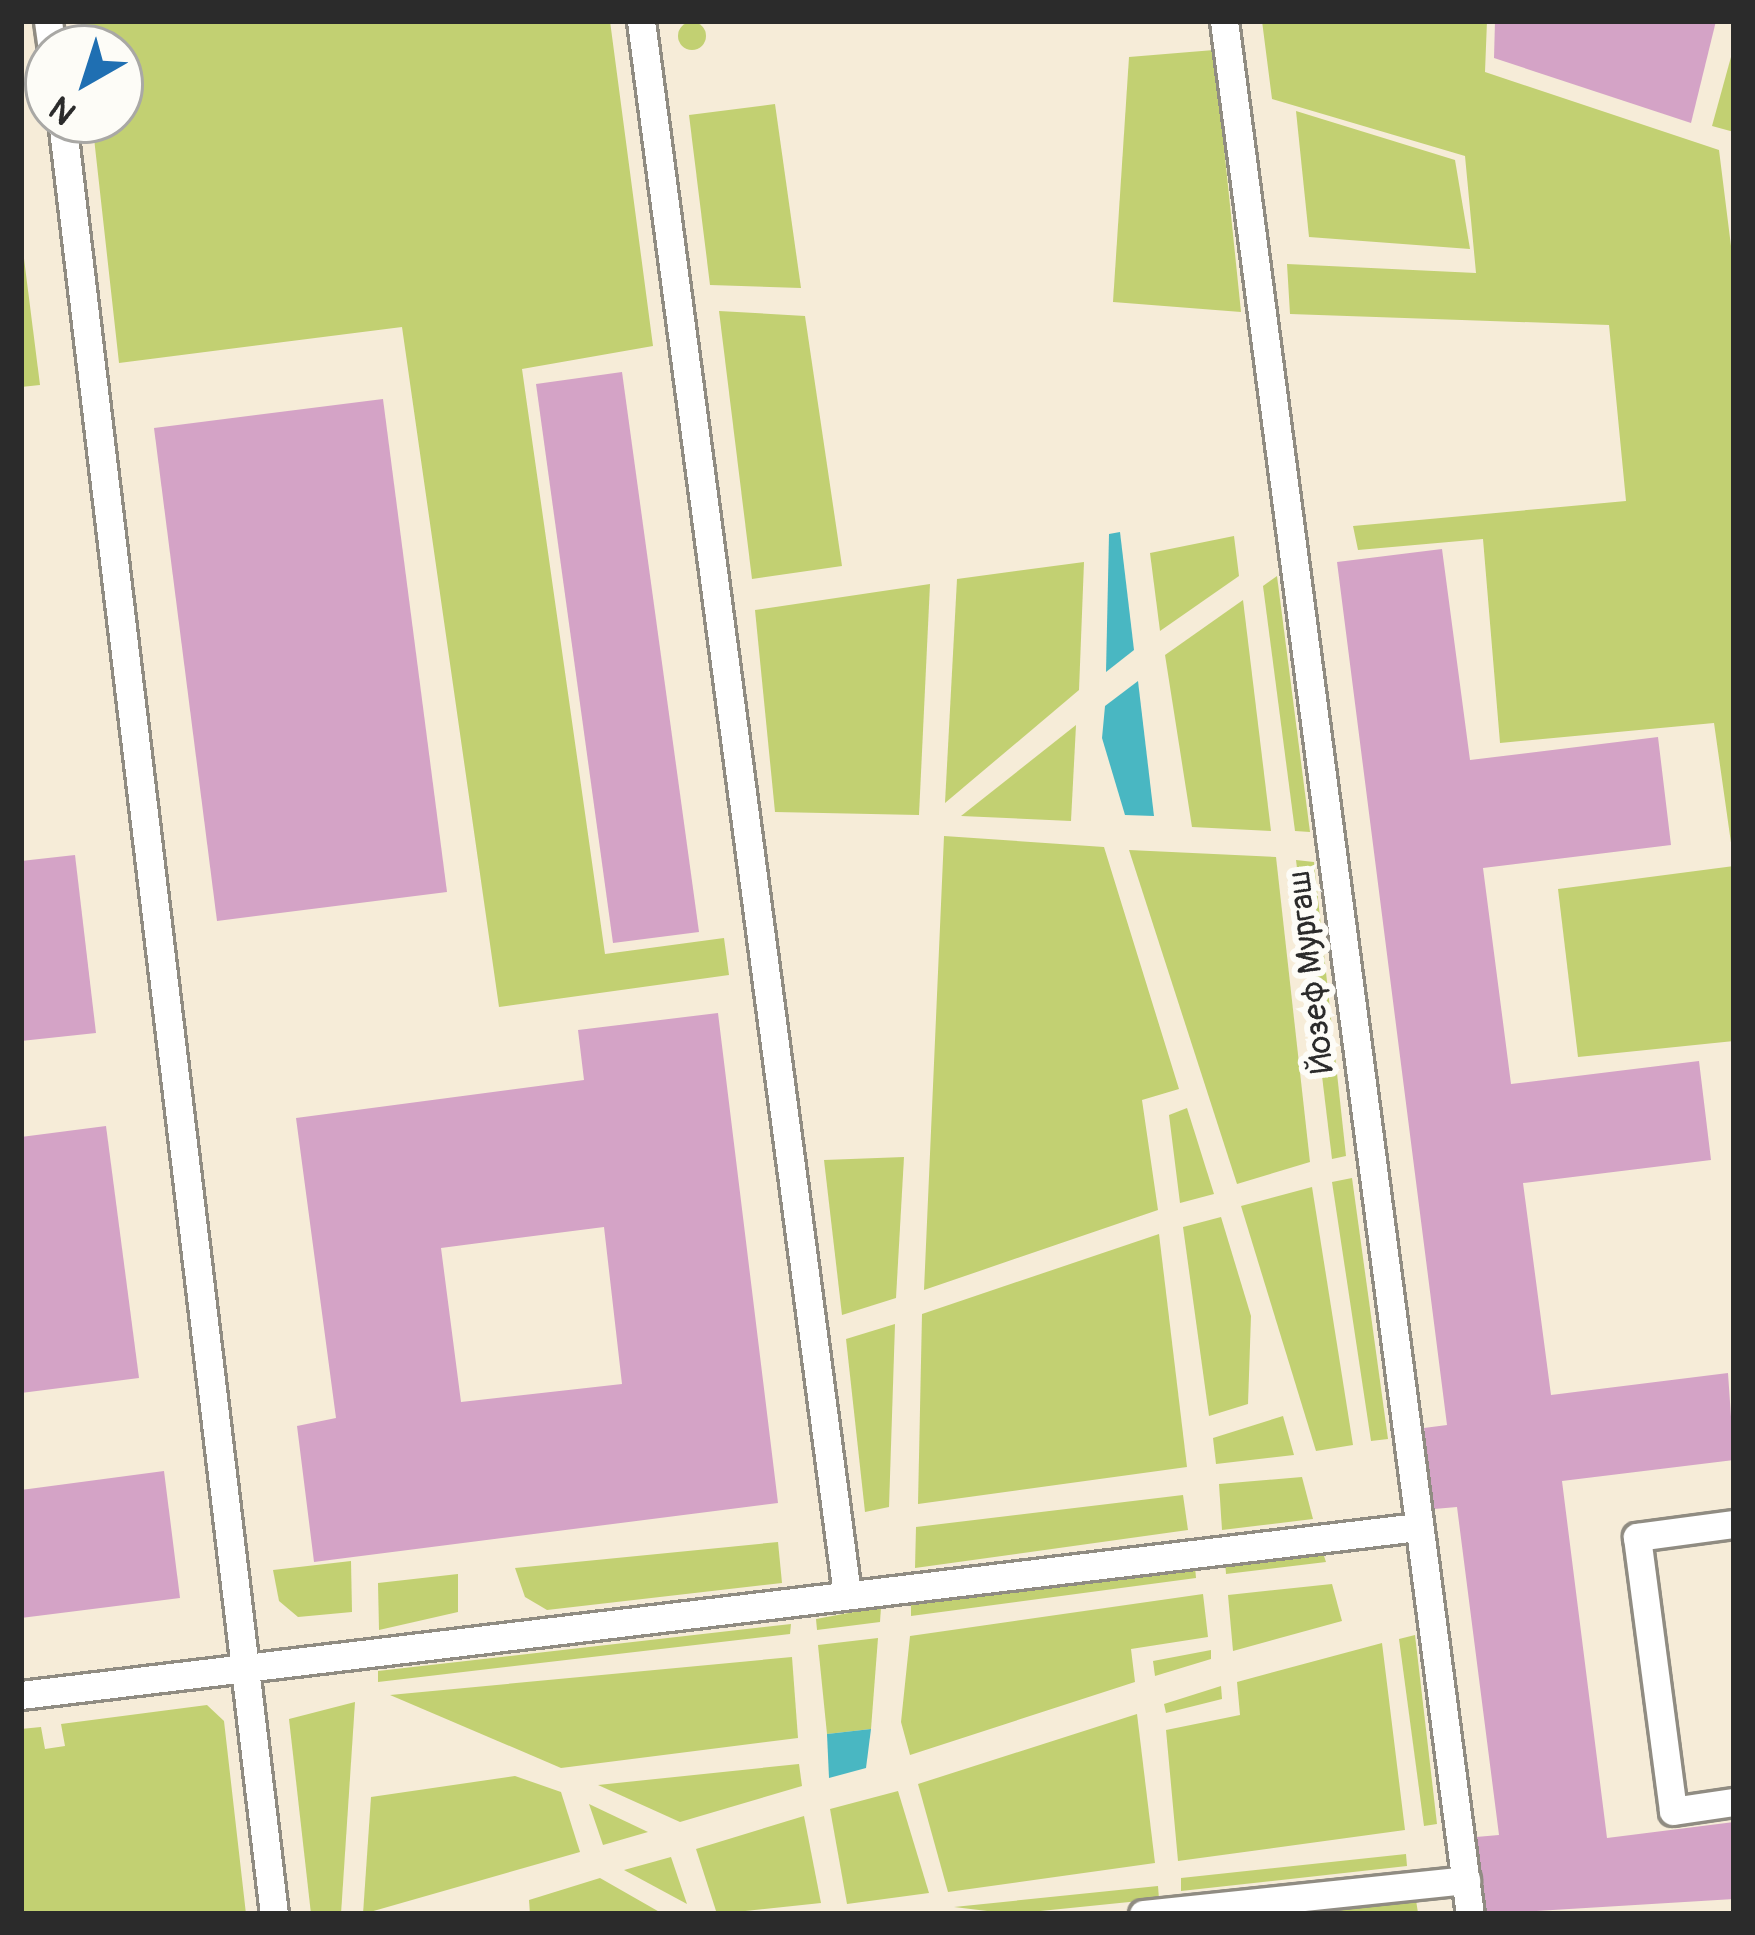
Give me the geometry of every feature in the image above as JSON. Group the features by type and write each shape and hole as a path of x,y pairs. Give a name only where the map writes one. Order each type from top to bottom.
{"lane":[{"path":"641,21 848,1595"},
{"name":"Йозеф Мургаш","path":"1224,21 1470,1914"},
{"path":"65,144 274,1914"},
{"path":"1734,1523 1637,1537 1673,1811 1734,1802"},
{"path":"21,1695 1418,1527"},
{"path":"1143,1914 1466,1880"}],"green space":[{"path":"610,21 653,346 522,369 605,954 724,938 729,975 499,1007 402,327 119,363 95,144 144,144 144,24 80,24"},
{"path":"1262,21 1487,21 1485,72 1719,150 1734,270 1734,864 1714,723 1500,743 1483,539 1358,550 1353,526 1626,501 1609,325 1290,314 1287,264 1476,273 1465,156 1272,99"},
{"path":"692,22 702,26 706,36 702,46 692,50 682,46 678,36 682,26"},
{"path":"1734,46 1734,132 1712,126"},
{"path":"1214,50 1241,312 1113,302 1129,57"},
{"path":"775,104 801,288 710,285 689,115"},
{"path":"1296,111 1455,160 1470,249 1309,237"},
{"path":"21,235 40,385 21,387"},
{"path":"719,311 805,316 842,566 752,579"},
{"path":"1234,536 1239,576 1160,631 1150,553"},
{"path":"1084,562 1079,690 945,803 957,579"},
{"path":"1277,576 1310,832 1295,831 1263,586"},
{"path":"930,584 919,815 775,812 755,610"},
{"path":"1243,600 1271,831 1192,827 1165,655"},
{"path":"1076,725 1071,821 961,816"},
{"path":"944,836 1104,847 1179,1089 1142,1100 1158,1210 924,1290"},
{"path":"1129,850 1276,857 1310,1162 1237,1184"},
{"path":"1296,860 1314,862 1346,1156 1332,1159"},
{"path":"1734,866 1734,1041 1578,1057 1558,889"},
{"path":"1187,1108 1214,1194 1180,1203 1169,1115"},
{"path":"904,1157 896,1298 842,1315 824,1160"},
{"path":"1352,1178 1388,1439 1371,1441 1332,1182"},
{"path":"1312,1187 1353,1445 1316,1451 1241,1206"},
{"path":"1221,1217 1251,1316 1248,1404 1209,1416 1183,1227"},
{"path":"1159,1234 1187,1467 918,1504 922,1314"},
{"path":"895,1324 889,1507 865,1512 846,1339"},
{"path":"1283,1416 1294,1455 1216,1464 1213,1438"},
{"path":"1302,1477 1313,1519 1222,1530 1219,1484"},
{"path":"1183,1495 1188,1530 915,1568 916,1527"},
{"path":"778,1542 782,1583 547,1610 525,1597 515,1568"},
{"path":"1322,1550 1326,1562 1226,1574 1225,1560"},
{"path":"351,1561 352,1612 298,1617 279,1601 273,1570"},
{"path":"1195,1567 1196,1578 911,1616 911,1605"},
{"path":"458,1574 458,1612 379,1630 378,1583"},
{"path":"1332,1584 1342,1621 1233,1651 1228,1595"},
{"path":"1203,1594 1208,1637 1131,1649 1135,1682 910,1755 901,1722 910,1636"},
{"path":"881,1607 880,1622 817,1630 816,1619"},
{"path":"791,1624 790,1634 378,1682 378,1671"},
{"path":"1415,1635 1437,1824 1424,1826 1399,1639"},
{"path":"878,1638 871,1729 827,1734 818,1645"},
{"path":"1382,1643 1405,1830 1178,1861 1166,1730 1240,1715 1237,1682"},
{"path":"1211,1650 1211,1659 1155,1676 1153,1661"},
{"path":"792,1657 798,1738 561,1768 390,1695"},
{"path":"1221,1686 1222,1699 1166,1713 1164,1704"},
{"path":"355,1702 341,1914 311,1914 289,1719"},
{"path":"207,1705 224,1721 246,1914 21,1914 21,1729 41,1727 45,1749 65,1746 61,1724"},
{"path":"1137,1714 1155,1863 948,1892 918,1784"},
{"path":"799,1764 802,1786 680,1822 598,1785"},
{"path":"515,1776 561,1792 580,1852 363,1914 371,1797"},
{"path":"898,1791 929,1893 847,1904 830,1809"},
{"path":"589,1804 648,1832 603,1845"},
{"path":"804,1816 821,1903 717,1914 696,1849"},
{"path":"1406,1854 1407,1866 1181,1891 1181,1878"},
{"path":"671,1857 687,1904 624,1870"},
{"path":"600,1878 663,1914 530,1914 529,1900"},
{"path":"1158,1886 1159,1899 1012,1914 954,1907"},
{"path":"1416,1900 1418,1913 1290,1914"}],"water":[{"path":"1120,532 1134,650 1106,672 1109,534"},
{"path":"1138,681 1154,816 1125,815 1102,738 1105,706"},
{"path":"871,1729 866,1768 829,1778 827,1734"}],"building":[{"path":"1495,21 1716,21 1691,123 1494,58"},
{"path":"622,372 699,932 613,943 536,384"},
{"path":"383,399 447,892 217,921 154,428"},
{"path":"1442,549 1470,760 1658,737 1671,845 1483,868 1511,1084 1699,1061 1711,1160 1523,1183 1551,1395 1728,1373 1734,1460 1562,1481 1607,1838 1734,1822 1734,1899 1486,1914 1476,1837 1499,1835 1457,1507 1434,1509 1424,1428 1447,1425 1337,562"},
{"path":"75,855 96,1033 21,1041 21,861"},
{"path":"718,1013 778,1503 314,1562 297,1426 336,1418 296,1118 584,1080 578,1030","holes":["604,1227 622,1384 461,1402 441,1248"]},
{"path":"106,1126 139,1378 21,1393 21,1137"},
{"path":"164,1471 180,1598 21,1618 21,1490"}]}
